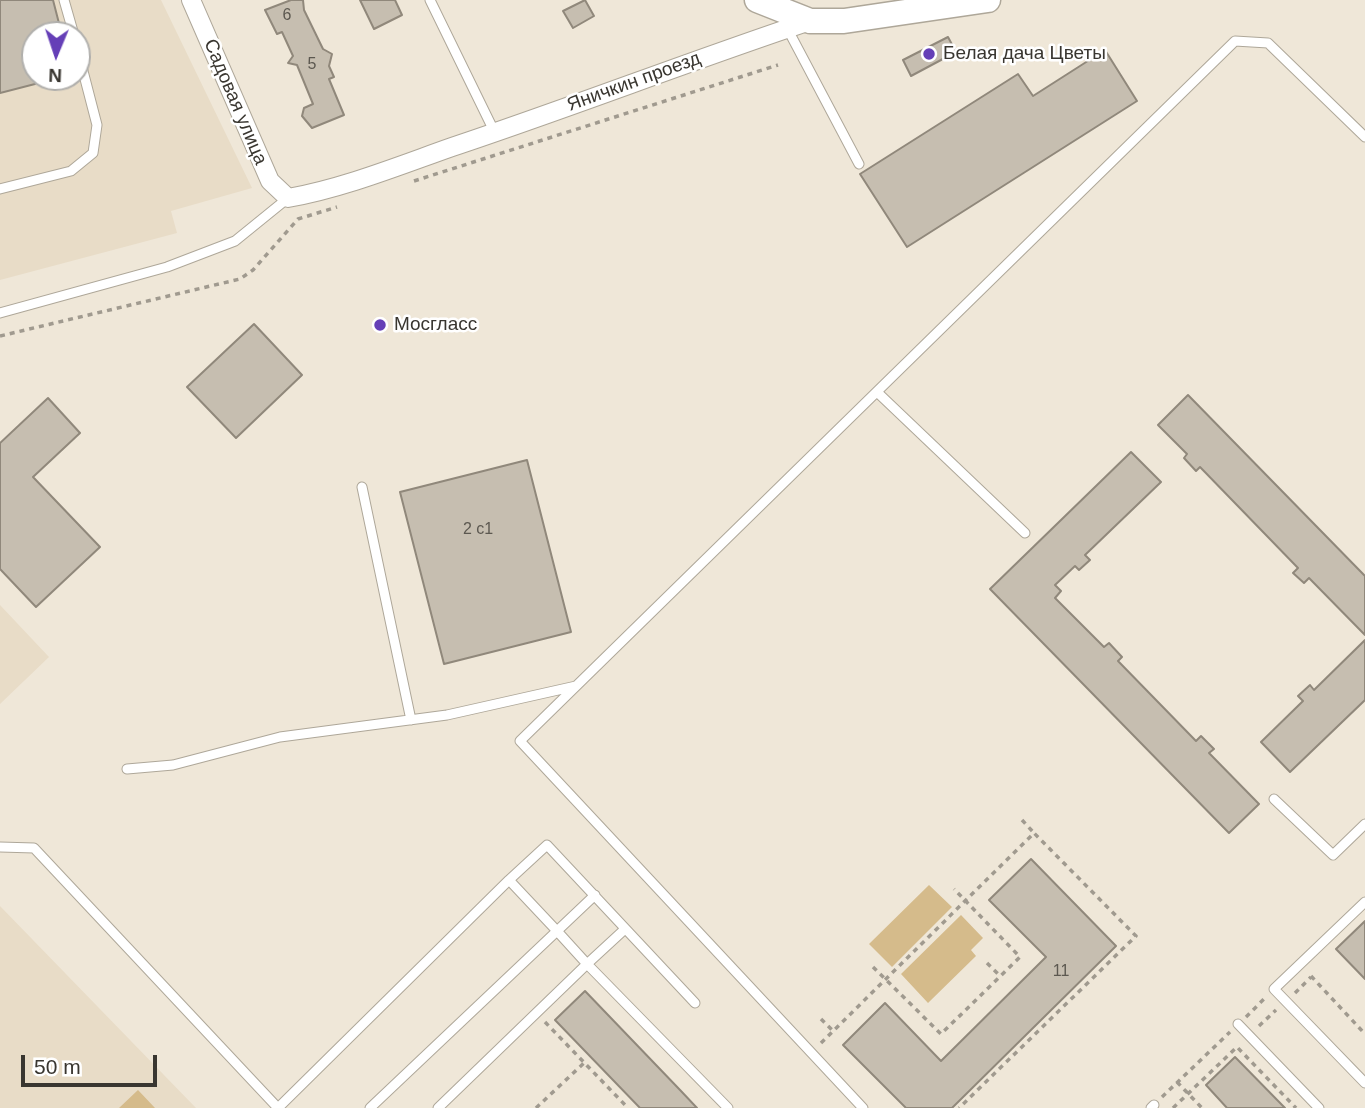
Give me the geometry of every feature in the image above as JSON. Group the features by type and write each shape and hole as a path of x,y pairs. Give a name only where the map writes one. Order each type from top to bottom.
{"street":[{"name":"Садовая улица","path":"191,0 270,181 288,198"},
{"path":"757,0 799,24"},
{"name":"Яничкин проезд","path":"288,198 319,192 799,24 844,21 988,0"}],"lane":[{"path":"64,0 70,21"},
{"path":"430,0 495,132"},
{"path":"799,24 859,164"},
{"path":"863,1108 520,741 1235,41 1268,43 1365,137"},
{"path":"0,189 71,171 93,153 97,125 88,91"},
{"path":"0,313 167,267 235,241 288,198"},
{"path":"877,392 1026,533"},
{"path":"362,488 411,720"},
{"path":"127,769 173,765 280,737 447,715 577,685"},
{"path":"1274,799 1333,855 1365,824"},
{"path":"0,847 34,848 278,1108 547,845 695,1003"},
{"path":"509,880 728,1108"},
{"path":"370,1108 594,895"},
{"path":"1365,902 1274,989 1365,1083"},
{"path":"438,1108 625,929"},
{"path":"1238,1024 1319,1108"}],"path":[{"path":"413,182 778,65"},
{"path":"0,337 240,279 253,270 298,219 349,203"},
{"path":"959,1108 1136,936 1022,820"},
{"path":"810,1054 1034,833"},
{"path":"873,967 941,1034 1020,957 954,889"},
{"path":"986,963 1000,976"},
{"path":"1299,965 1365,1034"},
{"path":"1173,1108 1311,977"},
{"path":"1152,1106 1274,989"},
{"path":"535,1029 552,1012"},
{"path":"821,1019 833,1031"},
{"path":"544,1020 628,1108"},
{"path":"1237,1047 1296,1108"},
{"path":"536,1108 584,1063"},
{"path":"1177,1082 1202,1108"}],"shaded area":[{"path":"0,0 161,0 252,188 171,211 177,233 0,280"},
{"path":"0,605 49,657 0,704"},
{"path":"929,885 952,907 892,967 869,944"},
{"path":"0,906 196,1108 0,1108"},
{"path":"961,915 983,938 971,950 976,956 928,1003 901,974"},
{"path":"138,1090 155,1108 119,1108"}],"building":[{"path":"0,0 53,0 58,21 21,21 21,88 0,93"},
{"path":"291,0 303,0 304,10 323,49 332,54 329,66 334,77 329,79 344,115 312,128 302,116 304,108 313,104 297,65 288,63 293,56 282,32 277,34 265,10"},
{"path":"360,0 395,0 402,15 374,29"},
{"path":"585,0 594,16 573,28 563,11"},
{"path":"948,37 956,52 911,76 903,60"},
{"path":"1105,50 1137,101 907,247 860,174 1018,74 1033,96"},
{"path":"254,324 302,375 236,438 187,387"},
{"path":"1188,395 1365,576 1365,635 1309,578 1304,583 1293,573 1298,568 1200,467 1196,471 1184,458 1187,454 1158,425"},
{"path":"48,398 80,433 33,477 100,547 36,607 0,569 0,443"},
{"path":"1131,452 1161,482 1085,555 1090,560 1079,570 1075,566 1055,585 1061,591 1055,598 1104,647 1109,643 1122,657 1118,661 1196,741 1201,736 1214,749 1209,753 1259,804 1229,833 990,589"},
{"path":"527,460 571,632 444,664 400,492"},
{"path":"1365,640 1365,700 1290,772 1261,742 1303,701 1298,696 1310,685 1314,690"},
{"path":"1031,859 1116,946 952,1108 906,1108 843,1045 885,1003 941,1061 1046,957 989,900"},
{"path":"1365,921 1365,979 1336,949"},
{"path":"585,991 697,1108 640,1108 555,1020"},
{"path":"1235,1057 1285,1108 1227,1108 1206,1085"}],"place":[{"name":"Белая дача Цветы","path":"929,54"},
{"name":"Мосгласс","path":"380,325"}]}
